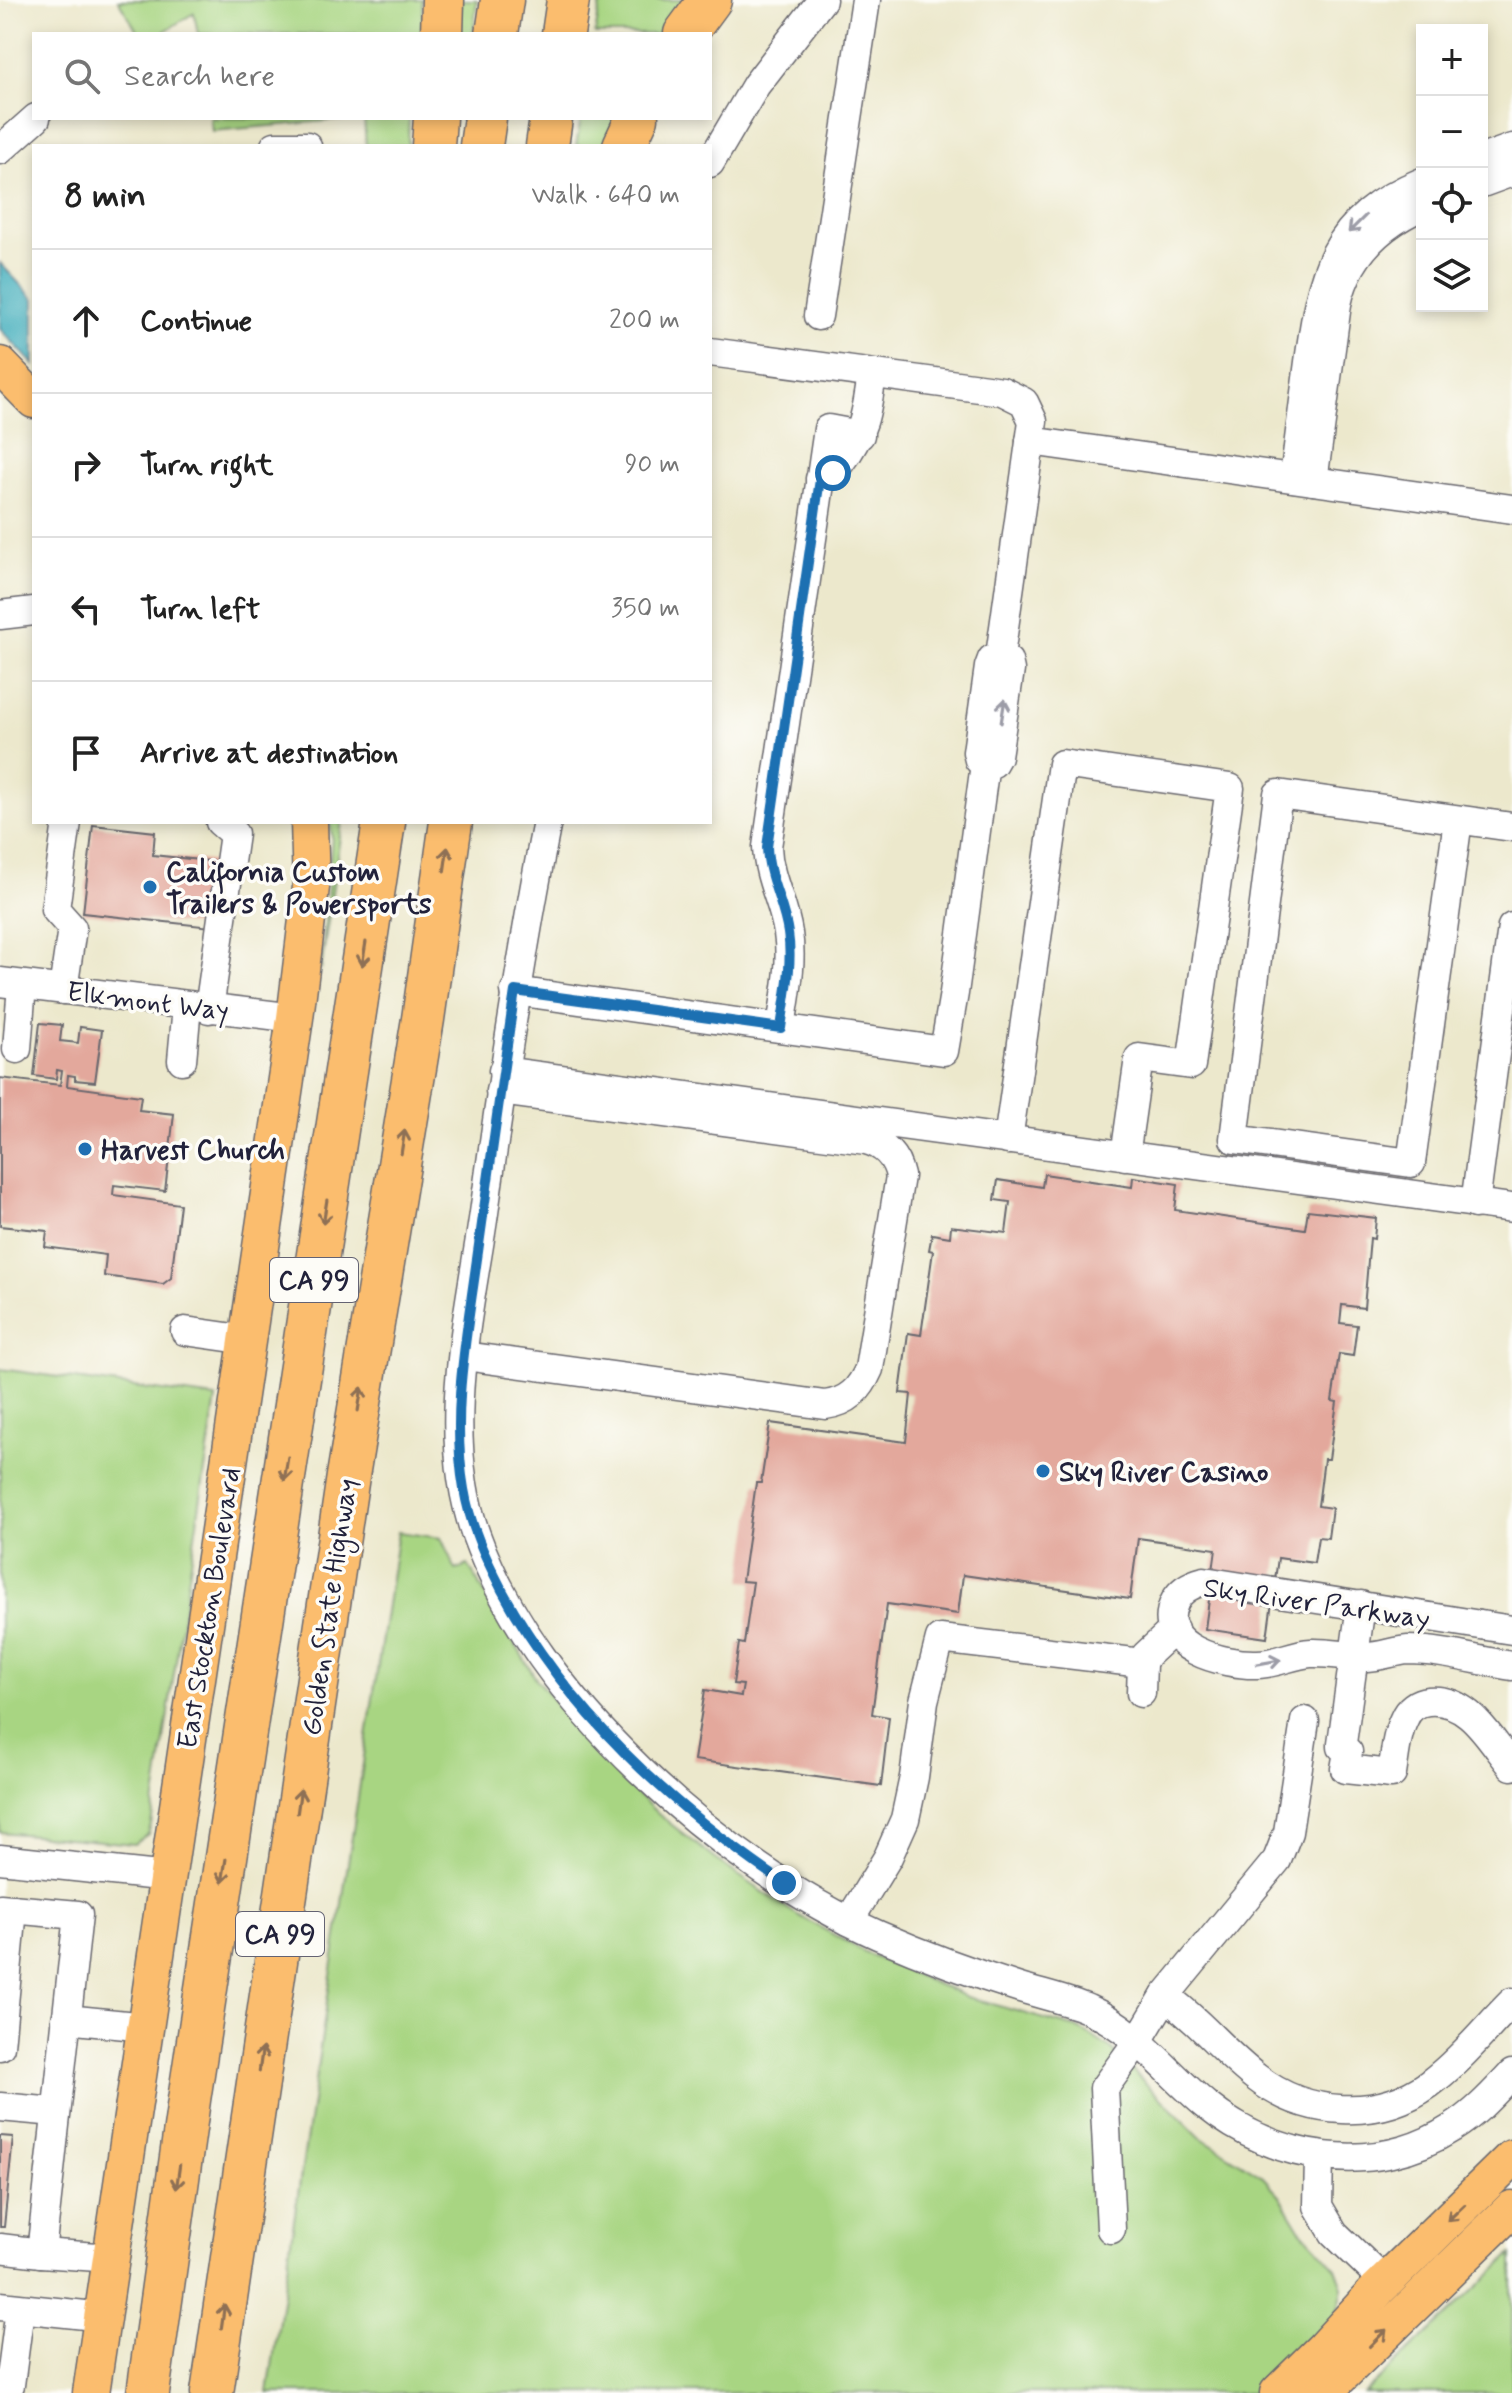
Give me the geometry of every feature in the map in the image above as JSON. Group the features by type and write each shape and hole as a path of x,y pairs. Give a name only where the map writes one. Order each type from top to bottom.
{"highway":[{"path":"442,32 443,0"},
{"path":"497,32 502,0"},
{"path":"563,32 568,0"},
{"path":"686,32 710,0"},
{"path":"433,144 435,120"},
{"path":"481,144 485,120"},
{"path":"547,144 551,120"},
{"path":"625,144 636,120"},
{"name":"Golden State Highway","path":"212,2393 348,1476 423,1019 451,824"},
{"name":"CA 99","path":"148,2393 189,2100 383,825"}],"main road":[{"path":"0,365 32,398"},
{"name":"East Stockton Boulevard","path":"91,2393 295,1018 311,887 309,824"},
{"path":"1278,2393 1385,2282 1512,2158"},
{"path":"1323,2393 1512,2209"},
{"path":"1294,2393 1310,2374 1324,2348"}],"street":[{"path":"712,159 775,57 822,0"},
{"path":"818,316 866,0"},
{"path":"0,150 34,120"},
{"path":"1488,157 1512,148"},
{"path":"1488,181 1512,172"},
{"path":"1304,480 1317,303 1332,257 1359,221 1387,200 1416,185"},
{"path":"1304,480 1337,304 1345,277 1369,241 1416,209"},
{"path":"515,991 944,1051 985,764 977,756 989,667 992,659 1000,656 1033,421 1024,402 1010,393 712,352"},
{"path":"781,1028 790,948 785,920 769,870 767,847 828,429 860,435 866,418 872,374"},
{"path":"1030,441 1512,509"},
{"path":"0,615 32,611"},
{"path":"1008,1140 1062,764 1230,788 1191,1065 1139,1058 1125,1156"},
{"path":"1458,820 1411,1163 1234,1139 1278,794 1512,827"},
{"path":"63,990 72,928 55,909 67,824"},
{"path":"182,1060 198,1007 234,834 222,824"},
{"path":"547,824 515,991 461,1381 460,1454 468,1510 482,1552 533,1642 589,1714 660,1788 739,1852 812,1900 897,1943 1105,2017 1138,2041 1204,2103 1226,2119 1280,2147 1319,2156 1359,2159 1399,2152 1436,2137 1469,2116 1512,2074"},
{"path":"1475,1204 1512,927"},
{"path":"11,984 17,1049"},
{"name":"Elkmont Way","path":"11,984 295,1018"},
{"path":"502,1081 1008,1140 1512,1208"},
{"path":"464,1356 825,1405 843,1400 859,1388 869,1369 900,1176 890,1154 866,1140 502,1081"},
{"path":"185,1331 248,1340"},
{"name":"Sky River Parkway","path":"1512,1630 1204,1581 1187,1587 1175,1601 1172,1619 1178,1638 1194,1650 1239,1663 1268,1663 1316,1653 1361,1657 1417,1651 1512,1666"},
{"path":"1368,1607 1342,1747 1348,1752 1345,1769 1392,1774 1405,1716 1414,1706 1429,1701 1455,1704 1466,1710 1512,1766"},
{"path":"1141,1693 1142,1663 1154,1646 1174,1629"},
{"path":"849,1921 888,1857 905,1819 924,1701 940,1639 1142,1663"},
{"path":"1111,2229 1104,2088 1165,1996 1281,1852 1288,1832 1305,1721"},
{"path":"0,1859 168,1877"},
{"path":"0,2046 7,1909 78,1915 41,2253"},
{"path":"1165,1996 1266,2085 1308,2104 1353,2110 1390,2103 1426,2086 1512,2002"},
{"path":"66,2019 146,2027"},
{"path":"0,2107 56,2112"},
{"path":"1319,2156 1318,2206 1334,2233 1385,2282"},
{"path":"0,2248 112,2258"},
{"path":"0,2384 10,2385 10,2307 104,2317"}],"green space":[{"path":"118,0 422,0 422,32 198,32 194,13 163,32 138,32"},
{"path":"461,0 477,0 473,32 459,32"},
{"path":"601,0 692,0 669,32 595,32"},
{"path":"210,120 338,120 212,131"},
{"path":"364,120 409,120 408,144 366,144"},
{"path":"581,120 620,120 610,144 576,144"},
{"path":"330,824 342,824 321,970 332,837"},
{"path":"0,1369 216,1398 151,1825 148,1834 134,1844 0,1832"},
{"path":"398,1532 441,1538 456,1570 468,1565 536,1679 602,1759 658,1814 722,1864 794,1913 874,1957 967,1997 1076,2028 1092,2036 1111,2049 1200,2137 1261,2175 1279,2194 1300,2229 1336,2268 1343,2287 1333,2320 1254,2393 268,2393"},
{"path":"1512,2254 1512,2393 1364,2393"}],"water":[{"path":"0,263 32,297 32,363 0,329"}],"building":[{"name":"California Custom Trailers & Powersports","path":"93,825 155,832 153,855 218,862 211,927 83,913"},
{"name":"Harvest Church","path":"40,1023 62,1025 60,1041 78,1043 80,1027 102,1030 95,1082 75,1080 75,1076 68,1075 67,1086 141,1096 139,1110 174,1114 165,1191 114,1185 113,1195 180,1204 171,1278 163,1284 104,1276 106,1255 45,1247 47,1231 0,1226 0,1078 60,1085 62,1071 57,1070 56,1079 34,1076"},
{"name":"Sky River Casino","path":"1044,1174 1132,1187 1133,1177 1178,1184 1175,1210 1305,1229 1308,1210 1376,1218 1374,1239 1370,1238 1364,1308 1342,1305 1340,1323 1357,1325 1353,1356 1339,1354 1332,1401 1337,1402 1329,1459 1324,1459 1318,1506 1332,1508 1328,1538 1318,1537 1314,1563 1278,1558 1267,1638 1205,1629 1216,1549 1138,1538 1130,1599 963,1575 958,1614 887,1604 872,1714 889,1717 881,1786 694,1760 705,1690 741,1696 743,1685 733,1684 739,1643 744,1644 753,1582 742,1581 756,1483 761,1483 770,1423 906,1442 911,1394 900,1393 908,1333 921,1335 933,1251 929,1250 932,1234 950,1237 951,1226 1006,1233 1010,1202 995,1200 998,1180 1042,1187"},
{"path":"0,2136 13,2137 4,2227 0,2227"}],"place":[{"name":"California Custom Trailers & Powersports","path":"150,887"},
{"name":"Harvest Church","path":"85,1149"},
{"name":"Sky River Casino","path":"1043,1471"}],"route":[{"path":"784,1883 739,1852 660,1788 574,1697 533,1642 482,1552 468,1510 460,1466 461,1381 515,991 781,1028 790,948 785,920 769,870 767,847 820,479 833,473"}]}
